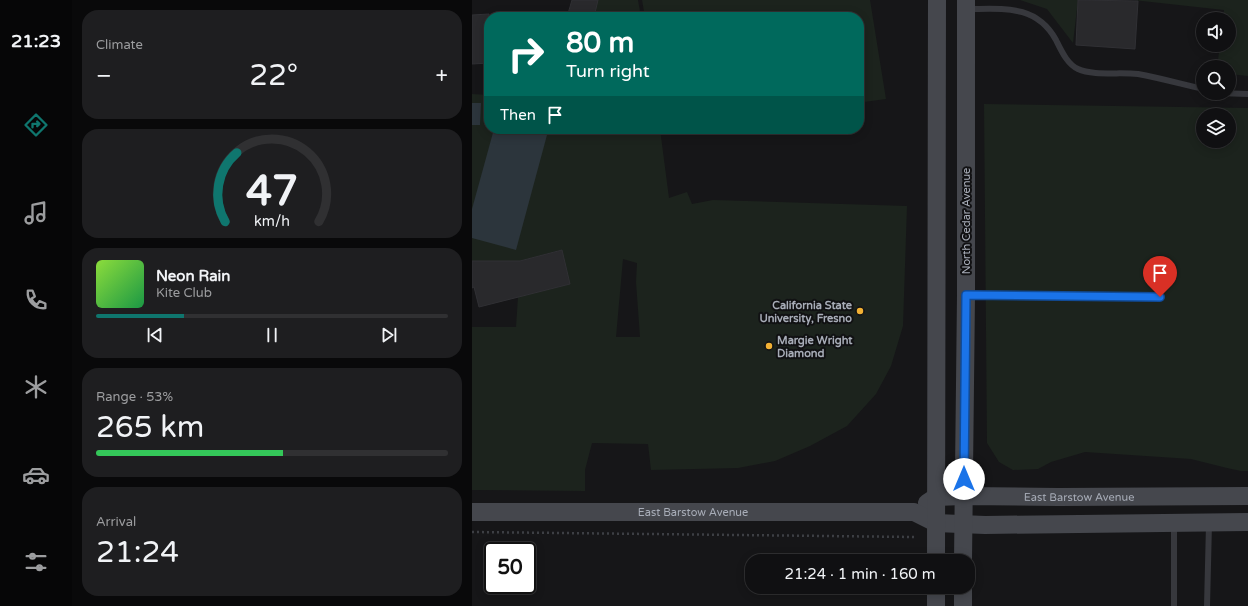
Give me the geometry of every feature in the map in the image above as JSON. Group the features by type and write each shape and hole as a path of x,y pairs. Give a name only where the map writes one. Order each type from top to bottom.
{"main road":[{"path":"936,554 937,0"},
{"name":"North Cedar Avenue","path":"963,554 966,295 966,5"},
{"name":"East Barstow Avenue","path":"936,497 1248,496"},
{"path":"914,512 936,497"},
{"name":"East Barstow Avenue","path":"472,512 914,512 936,523 963,524 1248,522"},
{"path":"936,594 936,606"},
{"path":"963,594 963,606"}],"lane":[{"path":"966,5 1017,10 1031,15 1042,23 1054,37 1066,59 1076,68 1088,72 1122,72 1196,87"},
{"path":"1236,94 1248,94"},
{"path":"966,295 1160,297"},
{"path":"1174,523 1174,606"},
{"path":"1207,606 1209,523"}],"path":[{"path":"472,532 914,537"}],"shaded area":[{"path":"598,0 638,0 640,12 595,12"},
{"path":"642,0 870,0 886,99 864,102 864,12 644,12"},
{"path":"1020,0 1078,0 1073,43 1047,9"},
{"path":"1133,0 1248,0 1248,76 1236,75 1236,60 1218,60 1219,52 1236,52 1236,12 1224,12 1224,10"},
{"path":"472,94 484,95 484,134 661,134 669,198 687,192 692,204 713,200 907,206 903,326 891,366 876,394 847,426 810,446 775,461 738,468 651,470 648,444 592,443 585,470 585,491 472,490 472,327 516,327 518,297 570,284 561,250 520,261 472,261","holes":["623,259 637,263 636,282 640,337 616,337"]},
{"path":"472,103 481,103 480,125 472,125"},
{"path":"984,104 1248,108 1248,471 1241,471 1191,459 1085,452 1051,462 1038,469 1013,470 999,462 987,443"},
{"path":"493,134 547,135 516,250 472,238 472,209"}],"building":[{"path":"572,0 598,0 595,12 568,12"},
{"path":"1078,0 1138,1 1135,49 1076,45"},
{"path":"484,14 484,63 472,64 472,15"},
{"path":"562,250 570,284 479,307 474,287 472,288 472,261 520,261"}],"place":[{"name":"California State University, Fresno","path":"860,311"},
{"name":"Margie Wright Diamond","path":"769,346"}],"route":[{"path":"964,479 966,295 1160,297"}]}
